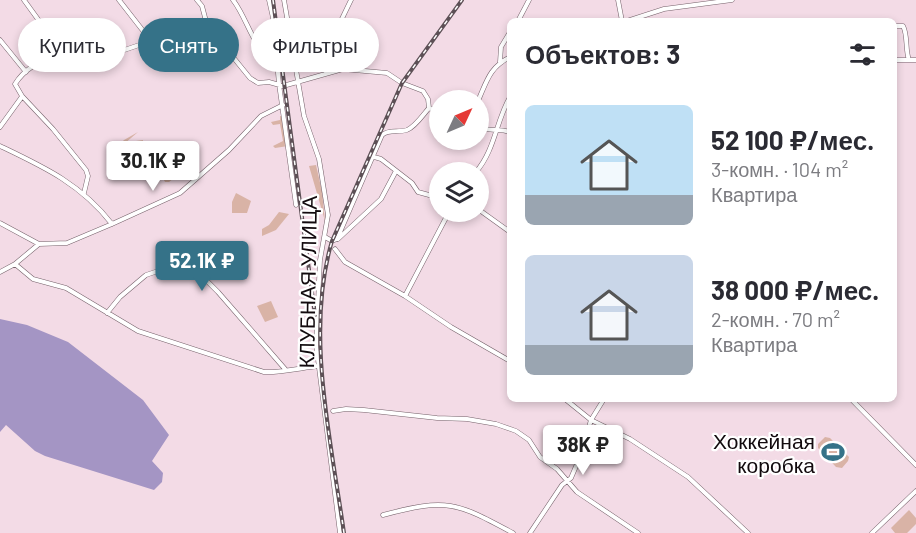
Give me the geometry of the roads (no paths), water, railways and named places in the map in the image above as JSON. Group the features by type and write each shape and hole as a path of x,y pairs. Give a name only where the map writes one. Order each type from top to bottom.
{"street":[{"path":"24,0 38,18"},
{"path":"119,0 138,24"},
{"path":"197,0 202,6 205,18"},
{"path":"233,0 251,30"},
{"path":"269,0 273,18"},
{"name":"КЛУБНАЯ УЛИЦА","path":"284,0 304,116 319,159 328,215 320,260 317,309 318,366 340,533"},
{"path":"326,74 336,31 351,0"},
{"path":"520,18 529,0"},
{"path":"618,0 621,18"},
{"path":"636,18 664,9 732,0"},
{"path":"897,26 903,26 905,29 909,60"},
{"path":"500,63 501,47 507,37"},
{"path":"0,40 18,62"},
{"path":"483,90 490,72 507,59"},
{"path":"897,60 916,60"},
{"path":"239,64 253,81 283,86 343,69 362,70 387,73 426,94 429,108 411,129 386,132 382,135 371,156 338,239"},
{"path":"26,72 15,84 22,96 53,129 86,170 88,176 84,193"},
{"path":"278,72 296,205"},
{"path":"0,127 22,96"},
{"path":"482,162 491,148 507,103"},
{"path":"0,224 39,244 67,243 180,193 229,150 261,116 283,105"},
{"path":"489,131 507,132"},
{"path":"0,146 44,166 84,193 112,224"},
{"path":"371,156 381,159 412,183 418,192 429,195"},
{"path":"325,237 332,241 338,239 381,199 396,171"},
{"path":"489,217 507,230"},
{"path":"405,296 443,222"},
{"path":"0,272 15,264 39,244"},
{"path":"335,249 345,262 507,359"},
{"path":"107,313 120,297 146,275 184,260 218,292 285,369"},
{"path":"15,264 33,279 66,288 138,331 274,373 285,369 318,366"},
{"path":"569,402 591,420 630,439 688,477 748,533"},
{"path":"530,533 567,481 580,458 591,420 602,402"},
{"path":"854,402 916,465"},
{"path":"333,411 364,410 467,419 496,424 524,435 540,457 557,469 577,492 638,533"},
{"path":"872,533 916,490"},
{"path":"383,515 439,503 452,504 464,507 513,533"}],"railway":[{"path":"273,0 315,315"},
{"path":"344,533 323,386 321,312 324,276 332,241 402,83 462,0"}],"place":[{"name":"Хоккейная коробка","path":"833,452"}]}
